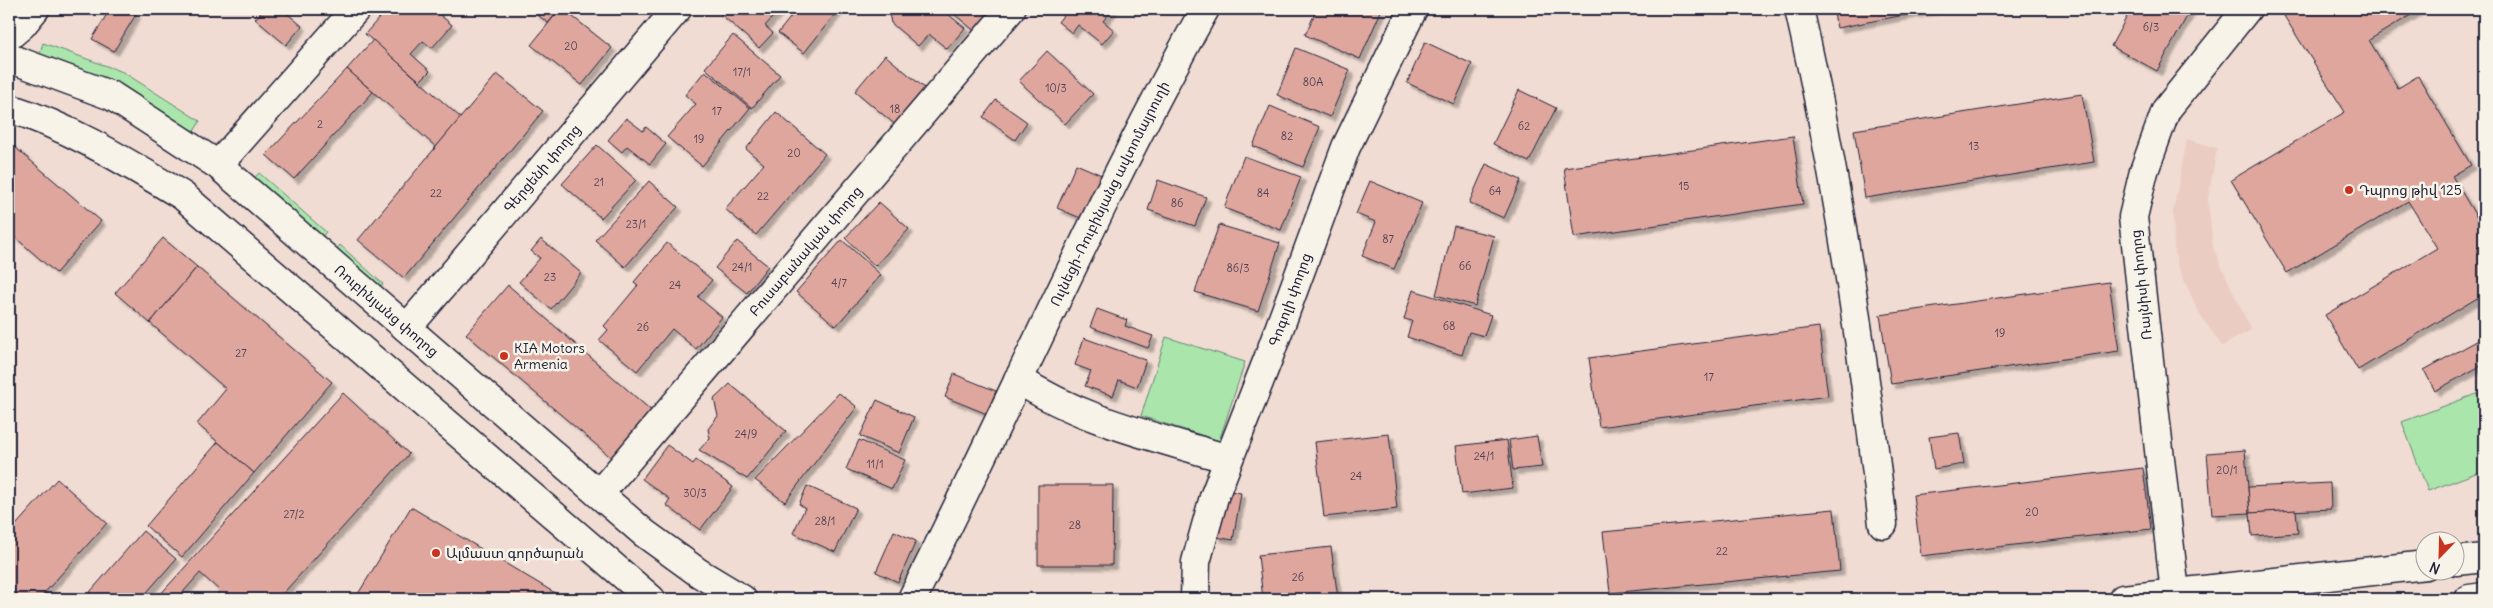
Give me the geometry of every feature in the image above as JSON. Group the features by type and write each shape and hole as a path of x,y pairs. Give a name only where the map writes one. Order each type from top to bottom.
{"street":[{"path":"9,36 22,25 35,9"},
{"path":"218,165 356,9"},
{"name":"Գերցենի փողոց","path":"407,328 677,9"},
{"name":"Բուսաբանական փողոց","path":"599,494 1012,9"},
{"name":"Ուլնեցի-Ռուբինյանց ավտոմայրուղի","path":"915,594 1018,379 1205,9"},
{"name":"Գոգոլի փողոց","path":"1195,599 1196,562 1214,497 1268,359 1346,147 1412,9"},
{"path":"1798,9 1818,95 1848,260 1883,524"},
{"name":"Ռայնիսի փողոց","path":"2175,593 2133,217 2144,171 2166,110 2247,9"},
{"name":"Ռուբինյանց փողոց","path":"9,58 112,96 218,165 652,539 699,573 742,599"},
{"path":"9,108 40,118 95,143 183,196 651,599"},
{"path":"1018,379 1040,394 1116,426 1228,459"},
{"path":"2466,560 2484,558"},
{"path":"2123,599 2416,566"},
{"path":"2469,599 2484,597"}],"shaded area":[{"path":"2187,139 2217,148 2208,200 2213,248 2251,330 2222,346 2200,315 2177,264 2174,247 2173,212"}],"green space":[{"path":"43,43 123,72 200,121 192,135 38,59"},
{"path":"259,173 326,232 318,241 251,182"},
{"path":"340,245 383,284 375,292 332,254"},
{"path":"1166,337 1245,362 1219,441 1141,416"},
{"path":"2484,391 2484,470 2428,491 2402,422"}],"building":[{"path":"110,9 127,9 136,14 114,51 92,39"},
{"path":"264,9 282,9 302,26 286,45 255,19"},
{"path":"387,9 433,9 452,25 432,48 423,41 411,54 430,71 420,81 365,34"},
{"path":"530,9 560,9 548,23"},
{"path":"560,9 563,9 612,48 582,85 531,45"},
{"path":"715,9 780,9 765,26 773,33 759,48"},
{"path":"797,9 839,9 804,53 778,33"},
{"path":"888,9 942,9 965,28 947,49 929,34 918,46 891,23"},
{"path":"948,9 998,9 983,38"},
{"path":"1068,9 1113,9 1103,21 1114,30 1102,44 1078,25 1072,33 1058,22"},
{"path":"1317,9 1382,9 1360,59 1305,35"},
{"path":"1833,9 1935,9 1837,28"},
{"path":"2131,9 2191,9 2157,71 2111,46"},
{"name":"Դպրոց թիվ 125","path":"2297,9 2421,9 2369,40 2398,88 2418,76 2471,165 2452,176 2482,226 2484,225 2484,294 2358,370 2325,315 2437,248 2408,201 2287,273 2231,180 2345,112 2284,16"},
{"path":"733,35 780,75 752,108 705,68"},
{"path":"373,40 461,118 436,147 347,69"},
{"path":"1425,42 1472,64 1454,104 1407,83"},
{"path":"1296,48 1350,70 1330,117 1277,95"},
{"path":"1047,51 1093,94 1065,124 1019,81"},
{"path":"885,55 928,91 898,127 855,91"},
{"path":"347,69 373,92 294,179 266,155"},
{"path":"705,71 750,108 702,166 667,137 696,104 685,95"},
{"path":"497,74 543,111 404,278 358,240"},
{"path":"1519,90 1556,108 1529,162 1493,144"},
{"path":"2082,94 2094,162 1865,198 1854,130"},
{"path":"996,100 1027,122 1015,140 983,117"},
{"path":"1270,106 1320,127 1303,167 1253,146"},
{"path":"776,112 825,154 756,235 725,209 764,164 746,149"},
{"path":"626,118 643,131 646,127 666,144 650,164 627,146 622,152 608,140"},
{"path":"1793,136 1803,204 1574,237 1564,168"},
{"path":"9,142 101,221 56,273 9,232"},
{"path":"597,145 636,180 601,218 562,184"},
{"path":"1244,156 1301,177 1281,230 1224,208"},
{"path":"1076,164 1104,176 1085,220 1057,208"},
{"path":"1486,164 1521,180 1504,218 1469,203"},
{"path":"1158,180 1206,197 1195,226 1148,210"},
{"path":"649,181 678,207 625,267 595,240"},
{"path":"1370,181 1422,203 1394,269 1362,256 1376,222 1356,214"},
{"path":"879,202 909,229 875,266 845,238"},
{"path":"1219,225 1280,243 1258,311 1195,292"},
{"path":"1454,226 1494,236 1475,306 1436,295"},
{"path":"163,238 197,267 150,323 115,293"},
{"path":"541,239 581,273 551,309 519,282 540,258 531,251"},
{"path":"842,240 881,275 836,326 796,292"},
{"path":"737,241 768,266 747,293 715,268"},
{"path":"667,243 712,280 698,297 722,317 696,349 672,329 637,371 599,340 608,330 604,326 638,285 634,282"},
{"path":"197,267 332,382 254,473 197,424 226,389 150,323"},
{"path":"2109,282 2119,351 1891,384 1880,315"},
{"path":"508,285 654,413 614,460 466,334"},
{"path":"1413,290 1491,315 1484,336 1469,332 1462,355 1407,337 1412,321 1404,319"},
{"path":"1097,309 1127,320 1125,326 1153,336 1148,348 1090,327"},
{"path":"1819,327 1828,396 1599,427 1589,358"},
{"path":"2484,337 2484,364 2435,391 2424,370"},
{"path":"1084,338 1146,360 1137,387 1119,380 1113,396 1085,386 1091,371 1075,365"},
{"path":"954,374 996,391 987,414 945,397"},
{"path":"730,384 786,431 747,479 699,450 710,438 708,429 718,416 714,399"},
{"path":"343,393 409,454 278,599 212,599 220,591 200,573 177,599 157,598"},
{"path":"839,393 857,407 785,502 755,480"},
{"path":"877,400 914,417 899,453 860,436"},
{"path":"1959,433 1964,464 1934,469 1929,437"},
{"path":"1389,434 1397,509 1324,517 1315,442"},
{"path":"1537,436 1542,467 1513,470 1509,440"},
{"path":"859,440 905,460 892,489 846,469"},
{"path":"1507,440 1513,488 1462,494 1456,446"},
{"path":"218,442 254,473 182,557 146,526"},
{"path":"667,445 693,464 696,460 733,487 700,530 666,505 670,499 642,479"},
{"path":"2245,450 2250,513 2212,515 2207,453"},
{"path":"2143,468 2151,529 1921,556 1913,495"},
{"path":"57,479 107,523 39,599 13,599 9,596 9,533"},
{"path":"2330,483 2331,509 2250,513 2248,487"},
{"path":"1038,485 1113,485 1112,565 1038,565"},
{"path":"807,486 856,508 835,552 793,533 805,508 799,504"},
{"path":"1224,490 1241,493 1233,540 1216,537"},
{"name":"Ալմաստ գործարան","path":"411,507 565,599 355,599"},
{"path":"1834,509 1840,571 1610,593 1603,532"},
{"path":"2296,510 2298,533 2252,536 2250,513"},
{"path":"143,531 176,559 141,599 84,599"},
{"path":"894,531 916,541 898,582 876,572"},
{"path":"1331,547 1338,599 1263,599 1258,555"}],"place":[{"name":"Դպրոց թիվ 125","path":"2349,190"},
{"name":"KIA Motors Armenia","path":"504,356"},
{"name":"Ալմաստ գործարան","path":"436,553"}]}
